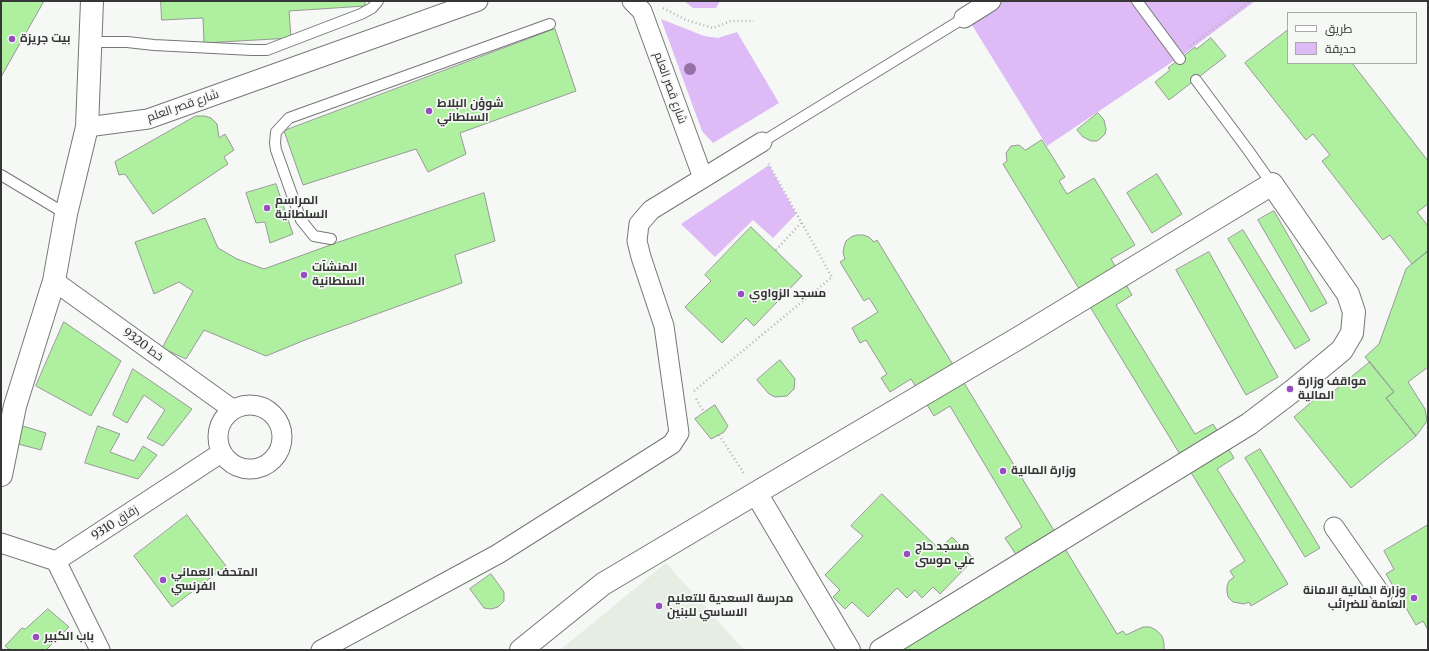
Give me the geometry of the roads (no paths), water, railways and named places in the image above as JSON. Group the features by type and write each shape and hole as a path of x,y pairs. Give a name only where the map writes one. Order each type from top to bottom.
{"street":[{"path":"1,475 15,406 54,281 66,214 87,126 92,1"},
{"name":"شارع قصر العلم","path":"87,126 148,119 478,1"},
{"name":"شارع قصر العلم","path":"632,1 642,12 702,178"},
{"path":"964,18 991,1"},
{"path":"321,650 498,554 672,444 680,433 664,326 640,257 637,241 639,224 651,210 760,143"},
{"path":"521,650 603,584 1015,340 1272,184 1348,294 1354,312 1352,333 1342,350 1295,389 1249,424 881,650"},
{"name":"9320 خط","path":"54,281 232,409"},
{"path":"250,404 259,405 274,415 279,423 282,432 282,441 279,451 274,459 266,465 248,469 239,467 232,464 222,453 218,444 217,434 220,424 232,409 250,404"},
{"name":"زقاق 9310","path":"56,561 222,453"},
{"path":"756,493 849,650"},
{"path":"1334,527 1382,596"},
{"path":"1,543 56,561 100,650"}],"lane":[{"path":"91,42 127,42 154,46 267,50 361,14 372,8 378,1"},
{"path":"1137,1 1179,57"},
{"path":"760,143 964,18"},
{"path":"331,239 314,236 301,220 275,143 276,132 289,118 550,24"},
{"path":"1196,80 1272,184"},
{"path":"2,179 66,214"}],"place":[{"name":"بيت جريزة","path":"12,39"},
{"name":"شوؤن البلاط السلطاني","path":"429,111"},
{"name":"المراسم السلطانية","path":"267,208"},
{"name":"المنشآت السلطانية","path":"304,275"},
{"name":"مسجد الزواوي","path":"741,294"},
{"name":"َمواقف وزارة المالية","path":"1290,389"},
{"name":"وزارة المالية","path":"1003,471"},
{"name":"مسجد حاج علي موسى","path":"907,554"},
{"name":"المتحف العماني الفرنسي","path":"163,580"},
{"name":"وزارة المالية الامانة العامة للضرائب","path":"1414,598"},
{"name":"مدرسة السعدية للتعليم الاساسي للبنين","path":"659,606"},
{"name":"باب الکبیر","path":"36,637"}]}
